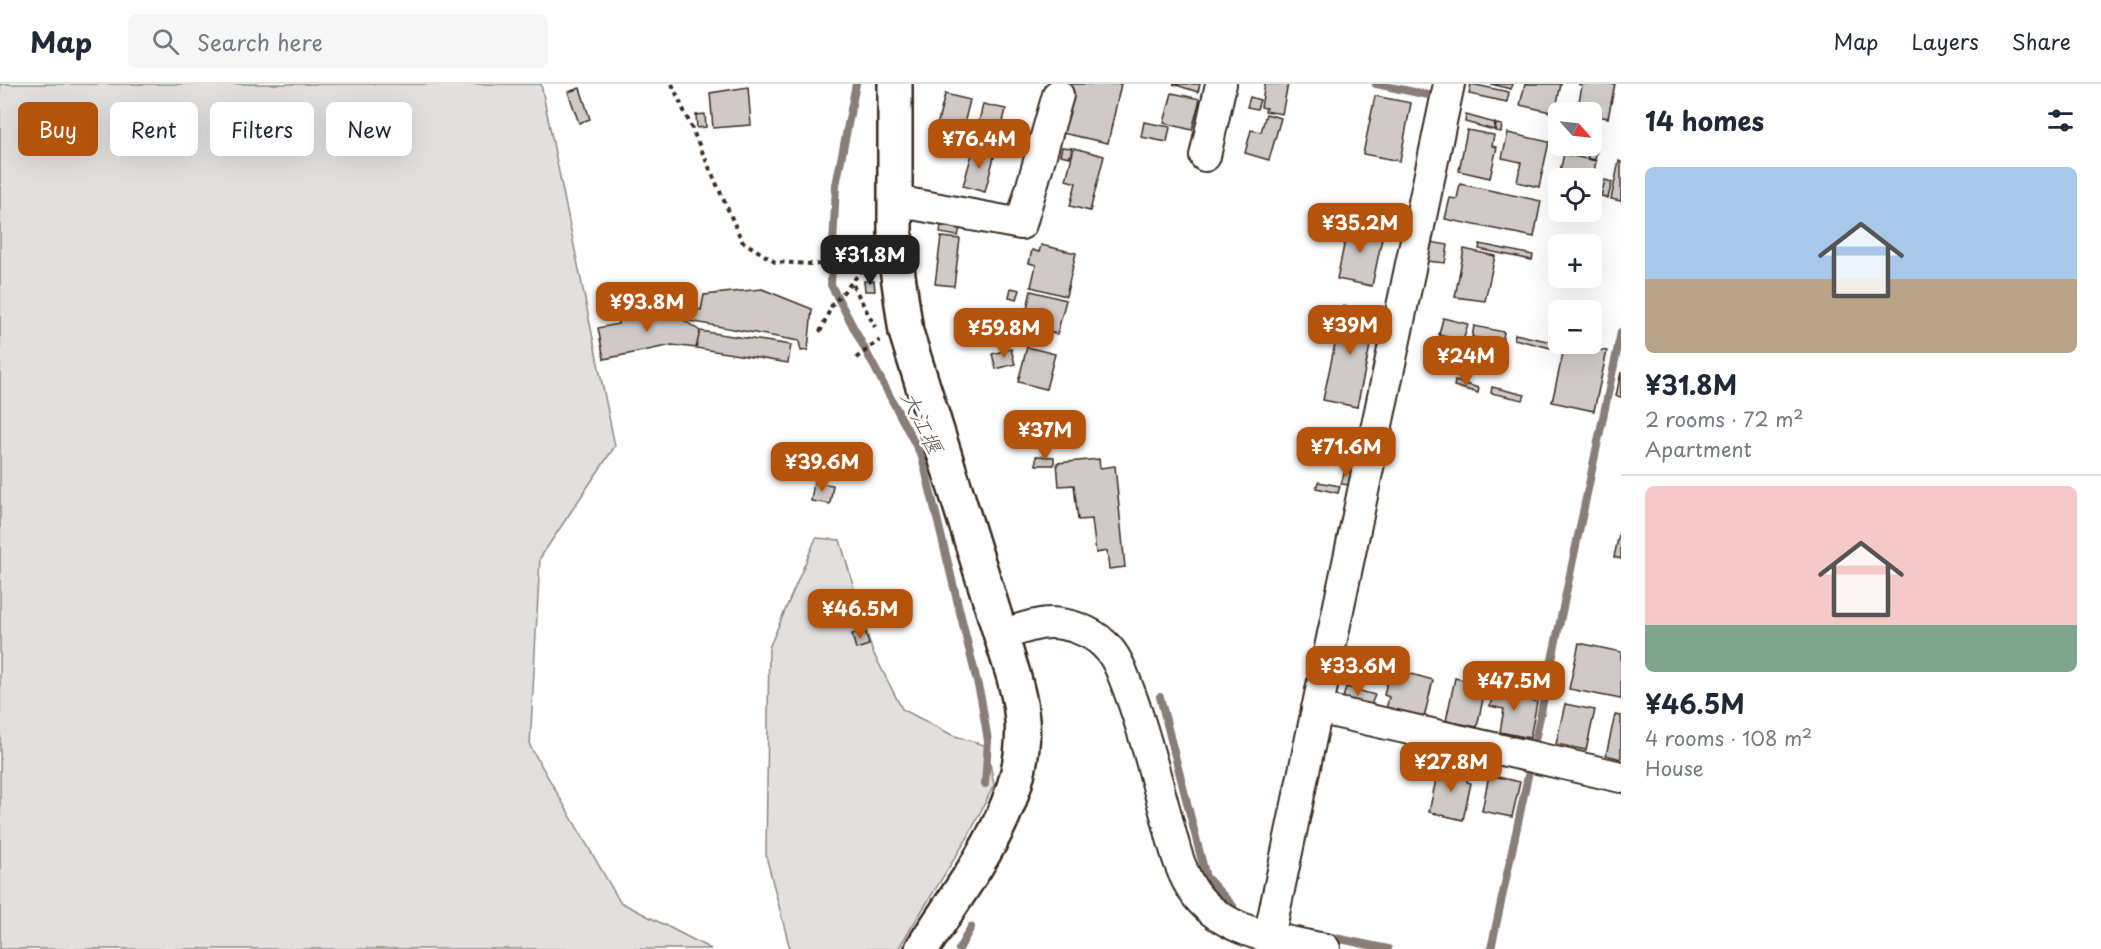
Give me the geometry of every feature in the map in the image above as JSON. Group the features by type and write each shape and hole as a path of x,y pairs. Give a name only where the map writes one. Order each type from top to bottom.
{"street":[{"path":"895,84 896,201 880,261 906,332 1001,634 1022,712 1021,749 1015,785 1000,822 981,857 921,949"},
{"path":"1205,156 1221,84"},
{"path":"1269,937 1449,84"},
{"path":"896,201 1021,224 1058,95"},
{"path":"1001,634 1047,623 1064,624 1104,643 1116,659 1137,711 1178,858 1196,895 1212,911 1232,924 1269,937 1325,949"},
{"path":"1317,708 1621,777"}],"path":[{"path":"672,84 742,241 775,262 880,261"},
{"path":"820,332 832,305 880,261"},
{"path":"853,285 881,339"}],"shaded area":[{"path":"0,84 541,84 615,446 540,558 530,746 620,902 711,949 0,949"},
{"path":"816,538 840,540 872,650 902,709 952,735 987,746 994,785 968,837 898,949 790,949 766,856 769,648"}],"building":[{"path":"1072,84 1121,84 1108,143 1062,133"},
{"path":"1173,84 1200,84 1198,92"},
{"path":"1265,84 1288,84 1282,114 1265,111 1266,108 1261,107"},
{"path":"1471,84 1509,92 1507,102 1469,94"},
{"path":"1491,84 1513,84 1511,89"},
{"path":"1525,84 1561,84 1557,102 1548,102 1548,111 1520,105"},
{"path":"1578,84 1615,84 1608,118 1602,117 1602,102 1579,102 1582,86"},
{"path":"748,87 751,125 713,128 710,93"},
{"path":"580,88 590,119 579,123 568,92"},
{"path":"1172,93 1200,99 1192,130 1164,123"},
{"path":"945,94 970,100 960,140 935,134"},
{"path":"1375,96 1411,103 1400,161 1363,154"},
{"path":"1250,97 1260,100 1257,109 1247,107"},
{"path":"983,104 1006,109 997,148 974,143"},
{"path":"705,114 706,127 697,128 696,115"},
{"path":"1266,114 1281,118 1269,160 1245,153 1251,130 1261,132"},
{"path":"1466,115 1495,123 1494,130 1465,122"},
{"path":"1144,122 1170,127 1167,142 1141,137"},
{"path":"1496,124 1502,125 1501,132 1495,131"},
{"path":"1467,130 1494,135 1492,146 1497,147 1490,178 1459,171"},
{"path":"1508,133 1548,142 1539,187 1517,182 1521,162 1502,158"},
{"path":"974,147 995,153 985,192 963,186"},
{"path":"1062,147 1072,148 1070,157 1060,155"},
{"path":"1074,148 1104,156 1090,211 1070,206 1076,183 1066,180"},
{"path":"1564,156 1596,161 1595,168 1560,168"},
{"path":"1587,156 1596,156 1595,160 1587,158"},
{"path":"1619,161 1621,162 1621,201 1611,199"},
{"path":"1605,180 1612,182 1608,198 1602,196"},
{"path":"1460,184 1541,201 1534,237 1445,219 1450,198 1457,199"},
{"path":"1349,221 1384,229 1372,286 1337,279"},
{"path":"941,225 960,228 958,236 940,233"},
{"path":"941,237 960,239 954,286 935,284"},
{"path":"1430,242 1448,245 1445,263 1427,261"},
{"path":"1480,244 1533,255 1532,260 1479,249"},
{"path":"1041,245 1076,253 1066,296 1031,287 1036,265 1029,263 1032,250 1039,252"},
{"path":"1464,249 1495,256 1485,301 1455,297"},
{"path":"864,281 874,281 875,291 865,291"},
{"path":"1011,288 1020,290 1017,299 1009,297"},
{"path":"762,289 812,309 808,350 801,351 799,341 689,321 691,309 701,310 704,295"},
{"path":"1031,291 1066,300 1057,334 1023,326"},
{"path":"1343,306 1377,313 1357,407 1323,400"},
{"path":"674,307 685,321 700,331 696,348 672,345 604,359 598,328 618,324 617,317"},
{"path":"1443,318 1468,324 1463,341 1439,335"},
{"path":"1474,326 1504,332 1502,343 1472,337"},
{"path":"700,331 791,345 788,363 696,348"},
{"path":"1515,334 1548,341 1548,347 1514,339"},
{"path":"1027,347 1055,354 1046,389 1018,382"},
{"path":"1011,349 1015,364 996,369 992,354"},
{"path":"1602,350 1607,351 1594,411 1552,402 1563,354 1602,354"},
{"path":"1621,372 1621,397 1616,396"},
{"path":"1455,381 1479,388 1478,393 1454,386"},
{"path":"1492,387 1525,395 1523,400 1491,393"},
{"path":"1036,456 1054,457 1054,465 1036,465"},
{"path":"1099,459 1100,468 1115,466 1125,567 1109,569 1107,551 1096,553 1092,519 1078,520 1074,485 1059,486 1057,463"},
{"path":"1345,471 1351,472 1348,485 1341,484"},
{"path":"814,482 833,485 830,504 811,501"},
{"path":"1318,482 1340,486 1338,493 1316,488"},
{"path":"1621,525 1621,559 1614,557"},
{"path":"865,631 869,645 856,649 852,634"},
{"path":"1579,643 1621,652 1621,699 1569,689"},
{"path":"1390,668 1433,680 1423,722 1385,714 1389,697 1384,695"},
{"path":"1455,678 1486,685 1477,727 1446,721"},
{"path":"1495,686 1520,691 1518,698 1537,702 1530,738 1500,732 1504,709 1490,706"},
{"path":"1346,687 1375,695 1371,705 1342,702"},
{"path":"1565,704 1595,710 1586,750 1556,744"},
{"path":"1615,715 1621,716 1621,759 1606,755"},
{"path":"1439,766 1469,772 1467,782 1471,783 1463,820 1429,812"},
{"path":"1489,775 1520,782 1512,817 1482,811"}],"waterway":[{"name":"大江堰","path":"856,84 836,185 831,285 922,457 981,698 988,741 985,784"},
{"path":"1376,84 1433,96"},
{"path":"1533,750 1621,332"},
{"path":"1160,697 1206,877 1233,906"},
{"path":"1491,949 1531,762"},
{"name":"大江堰","path":"959,949 971,927"},
{"path":"1326,936 1388,949"}]}
